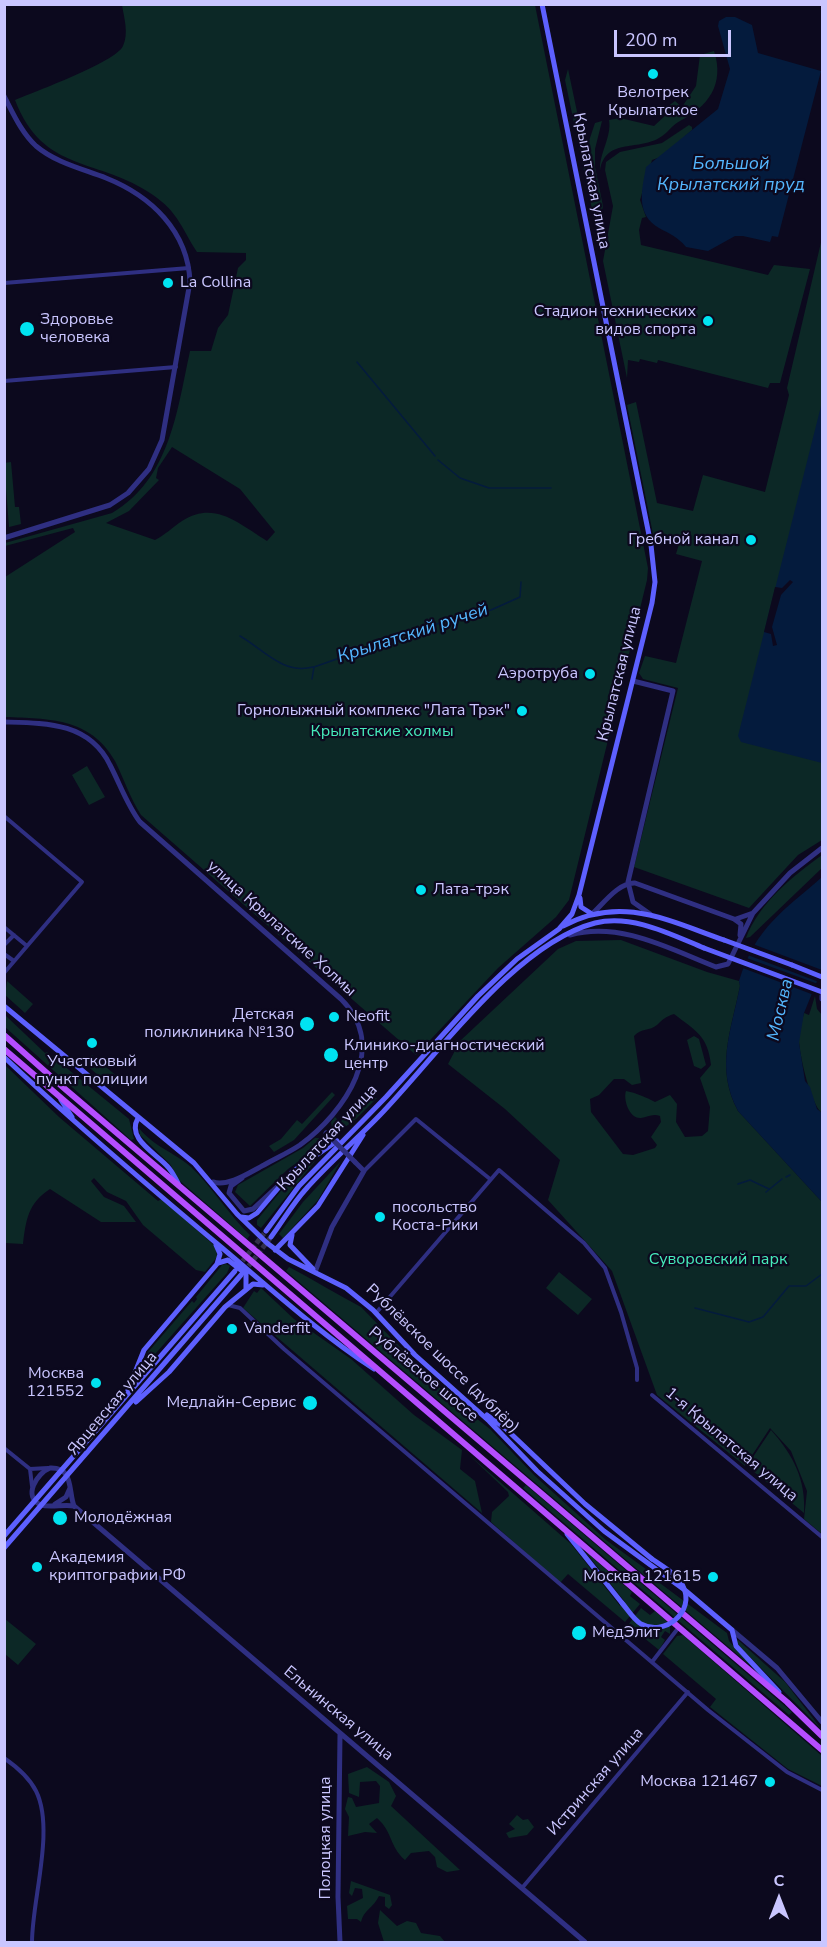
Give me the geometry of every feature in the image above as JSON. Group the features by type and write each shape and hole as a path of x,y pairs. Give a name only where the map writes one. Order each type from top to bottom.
{"main road":[{"name":"Крылатская улица","path":"266,1231 299,1186 486,989 516,959 559,929 572,914 579,895 653,594 653,559 542,4"},
{"path":"579,895 581,907 592,914"},
{"path":"559,929 592,914 625,910 650,914 822,977"},
{"name":"Крылатская улица","path":"272,1236 304,1191 380,1116 484,1002 522,965 562,937 597,923 627,921 704,948 822,996"},
{"name":"Рублёвское шоссе (дублёр)","path":"4,1006 194,1163 213,1182 237,1214 275,1250 346,1288 376,1313 415,1355 604,1531 686,1591 732,1630"},
{"name":"Рублёвское шоссе","path":"4,1035 787,1702 822,1736"},
{"name":"Рублёвское шоссе","path":"4,1048 822,1750"},
{"path":"4,1057 78,1126 323,1334 387,1377"},
{"path":"60,1098 78,1126"},
{"path":"275,1250 324,1198 348,1158 380,1116"},
{"path":"138,1118 135,1130 138,1138 169,1167 182,1188"},
{"path":"237,1214 247,1218 253,1216 292,1172 355,1128"},
{"path":"293,1233 290,1245 315,1272"},
{"path":"121,1402 131,1385 144,1350 217,1264 220,1254 214,1241"},
{"path":"217,1264 228,1260 246,1274 248,1282 243,1292"},
{"name":"Ярцевская улица","path":"4,1536 235,1270"},
{"name":"Ярцевская улица","path":"4,1548 69,1477 241,1275"},
{"path":"123,1413 169,1372 225,1307 253,1284 267,1287"},
{"path":"477,1411 506,1429 585,1504 677,1578 685,1591 686,1604 682,1613 663,1627 642,1625 560,1525"},
{"path":"93,1434 94,1440 100,1440"},
{"path":"732,1630 736,1646 787,1702"}],"street":[{"path":"4,96 20,126 36,146 62,161 120,184 153,204 173,229 189,268 189,296 160,448 149,469 128,493 104,508 4,538"},
{"path":"4,283 189,268"},
{"path":"4,381 176,367"},
{"path":"633,681 673,691 628,882 633,902 650,914"},
{"name":"улица Крылатские Холмы","path":"4,722 66,727 92,743 107,759 127,802 140,822 352,1010 362,1036 362,1062 348,1093 320,1126 299,1145 226,1182 213,1182"},
{"path":"4,816 82,882 4,973"},
{"path":"562,937 589,930 608,930 633,936 716,967 728,964 753,914 790,873 822,848"},
{"path":"592,914 628,882"},
{"path":"628,882 734,919 741,924 739,939"},
{"path":"734,919 743,919 753,914"},
{"path":"4,927 27,946"},
{"path":"4,945 14,934"},
{"path":"4,954 14,961"},
{"path":"315,1272 332,1227 364,1171 416,1119 462,1160 469,1161 490,1179"},
{"path":"320,1126 364,1171"},
{"path":"253,1170 234,1184 229,1191 234,1202 244,1211 253,1209 283,1182"},
{"path":"376,1313 499,1170 584,1243 605,1268 637,1368 637,1380"},
{"path":"240,1308 243,1292"},
{"path":"225,1307 232,1305 240,1308 284,1349 688,1692 778,1765 822,1790"},
{"name":"1-я Крылатская улица","path":"652,1395 822,1537"},
{"path":"4,1448 30,1469 62,1469 69,1477 74,1506 41,1505 35,1500 30,1469"},
{"path":"33,1488 37,1476 50,1468"},
{"path":"53,1505 66,1497 70,1486"},
{"name":"Ельнинская улица","path":"74,1506 585,1942"},
{"path":"652,1662 680,1626"},
{"name":"Рублёвское шоссе (дублёр)","path":"732,1630 777,1668 822,1722"},
{"name":"Истринская улица","path":"522,1888 688,1692"},
{"name":"Полоцкая улица","path":"340,1734 338,1897 340,1942"},
{"path":"4,1758 30,1780 42,1809 42,1861 32,1916 32,1942"}],"green space":[{"name":"Крылатские холмы","path":"122,5 535,5 648,568 647,580 569,900 556,917 498,968 416,1055 141,815 115,761 93,736 67,723 5,717 5,577 75,532 73,528 5,546 5,543 112,513 131,499 147,482 168,442 190,351 211,351 218,328 228,315 238,268 246,260 246,253 197,252 179,221 161,201 133,183 57,153 41,141 27,124 15,100 91,68 117,53 123,46 126,36","holes":["172,447 240,489 275,532 267,541 237,522 216,514 194,515 155,540 106,523 129,511 159,480 156,478 158,468"]},
{"path":"714,51 717,63 715,84 712,93 699,109 659,138 615,149 603,161 600,171 601,158 609,133 609,120 620,118 654,126 667,114 673,114 667,107 675,101 682,107 696,86 700,55"},
{"path":"568,69 584,145 588,144 595,123 602,121 595,149 595,167 603,206 597,233 565,80"},
{"name":"Стадион технических видов спорта","path":"689,125 692,130 663,156 652,160 640,200 646,217 642,218 639,230 641,245 768,275 774,265 810,269 780,383 770,383 768,388 658,360 657,363 640,359 639,362 628,360 627,378 603,261 613,206 605,170 606,162 620,152 662,143"},
{"name":"Гребной канал","path":"822,238 822,840 798,855 749,908 634,867 678,688 643,679 639,673 645,656 676,663 702,561 676,554 679,544 656,543 654,539 627,405 636,402 657,503 693,511 703,475 765,492 789,395 787,388"},
{"path":"11,462 15,507 19,507 21,524 9,527 4,463"},
{"path":"87,766 105,797 89,805 72,775"},
{"path":"822,855 822,868 750,937 746,938 759,913 778,891"},
{"name":"Суворовский парк","path":"621,940 707,972 739,981 740,986 727,1049 727,1080 731,1095 738,1111 822,1202 822,1534 804,1519 807,1491 791,1451 770,1428 745,1466 657,1395 612,1271 548,1200 560,1160 505,1109 448,1064 460,1041 558,949 576,941","holes":["674,1014 695,1030 707,1047 711,1065 700,1078 710,1107 708,1131 702,1136 685,1137 676,1122 677,1104 670,1095 655,1102 626,1091 626,1103 633,1115 641,1118 657,1115 660,1116 661,1122 651,1137 657,1145 655,1148 633,1155 623,1154 591,1112 590,1099 599,1095 614,1079 624,1079 632,1085 641,1083 634,1036"]},
{"path":"7,981 33,1004 25,1013 5,995"},
{"path":"815,996 817,1009 822,1015 822,1113 810,1091 799,1042 804,1013 809,1015"},
{"path":"4,1014 45,1053 47,1052 129,1119 134,1139 131,1140 5,1027"},
{"path":"694,1036 699,1039 706,1065 701,1069 694,1066 687,1040"},
{"path":"92,1055 119,1078 112,1087 85,1064"},
{"path":"5,1065 59,1117 158,1201 162,1199 216,1247 217,1257 205,1272 196,1270 143,1225 126,1201 107,1192 94,1178 91,1181 104,1197 124,1206 136,1222 101,1222 50,1189 37,1200 29,1213 23,1244 5,1243"},
{"path":"332,1092 335,1095 294,1140 274,1152 269,1146 281,1139 297,1120 302,1124"},
{"path":"367,1097 377,1098 356,1119 337,1133 332,1128 331,1122 335,1117 340,1122"},
{"path":"139,1128 151,1140 199,1175 250,1235 247,1239 179,1180 170,1164 140,1135"},
{"path":"315,1138 319,1138 323,1144 288,1169 250,1206 235,1192 238,1185 303,1148"},
{"path":"316,1160 261,1228 257,1225 257,1220 289,1181"},
{"path":"341,1161 318,1200 283,1238 279,1234 303,1202"},
{"path":"222,1265 230,1266 227,1273 141,1370 148,1352 192,1301 194,1303 196,1297"},
{"path":"289,1267 361,1307 450,1398 490,1429 535,1476 606,1540 727,1633 729,1641 758,1672 286,1271"},
{"path":"559,1272 592,1299 578,1315 546,1288"},
{"path":"261,1288 294,1319 351,1359 414,1415 462,1450 460,1469 475,1481 482,1513 243,1308 254,1291 257,1293"},
{"path":"771,1430 792,1458 800,1478 804,1513 747,1466"},
{"path":"468,1454 571,1544 620,1606 625,1602 584,1550 632,1592 630,1596 640,1604 625,1622 568,1574 560,1583 491,1522 492,1512 509,1496 508,1492"},
{"path":"526,1485 792,1712 789,1715 523,1488"},
{"path":"641,1608 650,1615 655,1611 670,1624 670,1634 665,1631 661,1637 665,1640 659,1650 628,1625"},
{"path":"5,1619 36,1644 18,1665 5,1654"},
{"path":"683,1635 822,1756 822,1786 788,1769 710,1707 716,1699 663,1654 677,1636"},
{"path":"738,1640 785,1682 822,1730 740,1647 736,1641"},
{"path":"367,1767 389,1782 396,1796 391,1806 460,1870 447,1872 437,1867 435,1857 429,1851 411,1853 405,1860 396,1850 386,1828 377,1818 369,1824 377,1833 365,1832 348,1836 349,1817 345,1809 348,1797 352,1798 356,1807 379,1803 380,1786 376,1781 360,1782 359,1797 349,1793 348,1774"},
{"path":"517,1815 523,1820 528,1819 534,1827 527,1835 509,1838 506,1833 515,1829 509,1824"},
{"path":"351,1881 390,1895 392,1905 389,1909 385,1906 385,1897 379,1896 361,1922 357,1919 348,1919 347,1906 363,1898 362,1889 355,1888 352,1896 349,1893"},
{"path":"380,1910 397,1926 407,1921 416,1923 421,1933 440,1936 445,1942 384,1942 378,1923"}],"water":[{"name":"Большой Крылатский пруд","path":"726,17 735,17 752,25 758,53 821,71 778,237 772,236 770,242 735,236 708,251 686,247 677,238 651,222 643,209 642,193 646,167 718,109 730,69 718,26 719,21"},
{"name":"Гребной канал","path":"822,402 822,763 741,742 738,736"},
{"name":"Москва","path":"822,877 822,969 804,1013 799,1043 805,1081 810,1087 817,1109 822,1113 822,1202 738,1111 731,1095 726,1064 739,981 754,946 773,921"}],"pier":[{"path":"790,580 793,582 781,595 772,627 777,645 773,646 771,634 764,632 775,587 782,588"},
{"path":"750,943 822,970 819,982 745,954"},
{"path":"744,957 818,984 814,995 740,967"}],"waterway":[{"path":"357,362 435,456"},
{"path":"438,460 460,478 489,488 551,488"},
{"name":"Крылатский ручей","path":"312,679 314,667 454,618 491,610 520,597 521,582"},
{"path":"240,636 283,664 292,667 313,667"},
{"path":"786,1177 790,1175"},
{"path":"766,1192 782,1179"},
{"path":"738,1184 750,1180 769,1189"},
{"path":"695,1308 749,1322 763,1317 789,1286 806,1286 822,1274"}],"tunnel":[{"path":"238,1267 266,1231"},
{"path":"244,1272 271,1237"}],"place":[{"name":"Велотрек Крылатское","path":"653,74"},
{"name":"La Collina","path":"168,283"},
{"name":"Стадион технических видов спорта","path":"708,321"},
{"name":"Здоровье человека","path":"27,329"},
{"name":"Гребной канал","path":"751,540"},
{"name":"Аэротруба","path":"590,674"},
{"name":"Горнолыжный комплекс \"Лата Трэк\"","path":"522,711"},
{"name":"Лата-трэк","path":"421,890"},
{"name":"Neofit","path":"334,1017"},
{"name":"Детская поликлиника №130","path":"307,1024"},
{"name":"Участковый пункт полиции","path":"92,1043"},
{"name":"Клинико-диагностический центр","path":"331,1055"},
{"name":"посольство Коста-Рики","path":"380,1217"},
{"name":"Vanderfit","path":"232,1329"},
{"name":"Москва 121552","path":"96,1383"},
{"name":"Медлайн-Сервис","path":"310,1403"},
{"name":"Молодёжная","path":"60,1518"},
{"name":"Академия криптографии РФ","path":"37,1567"},
{"name":"Москва 121615","path":"713,1577"},
{"name":"МедЭлит","path":"579,1633"},
{"name":"Москва 121467","path":"770,1782"}]}
